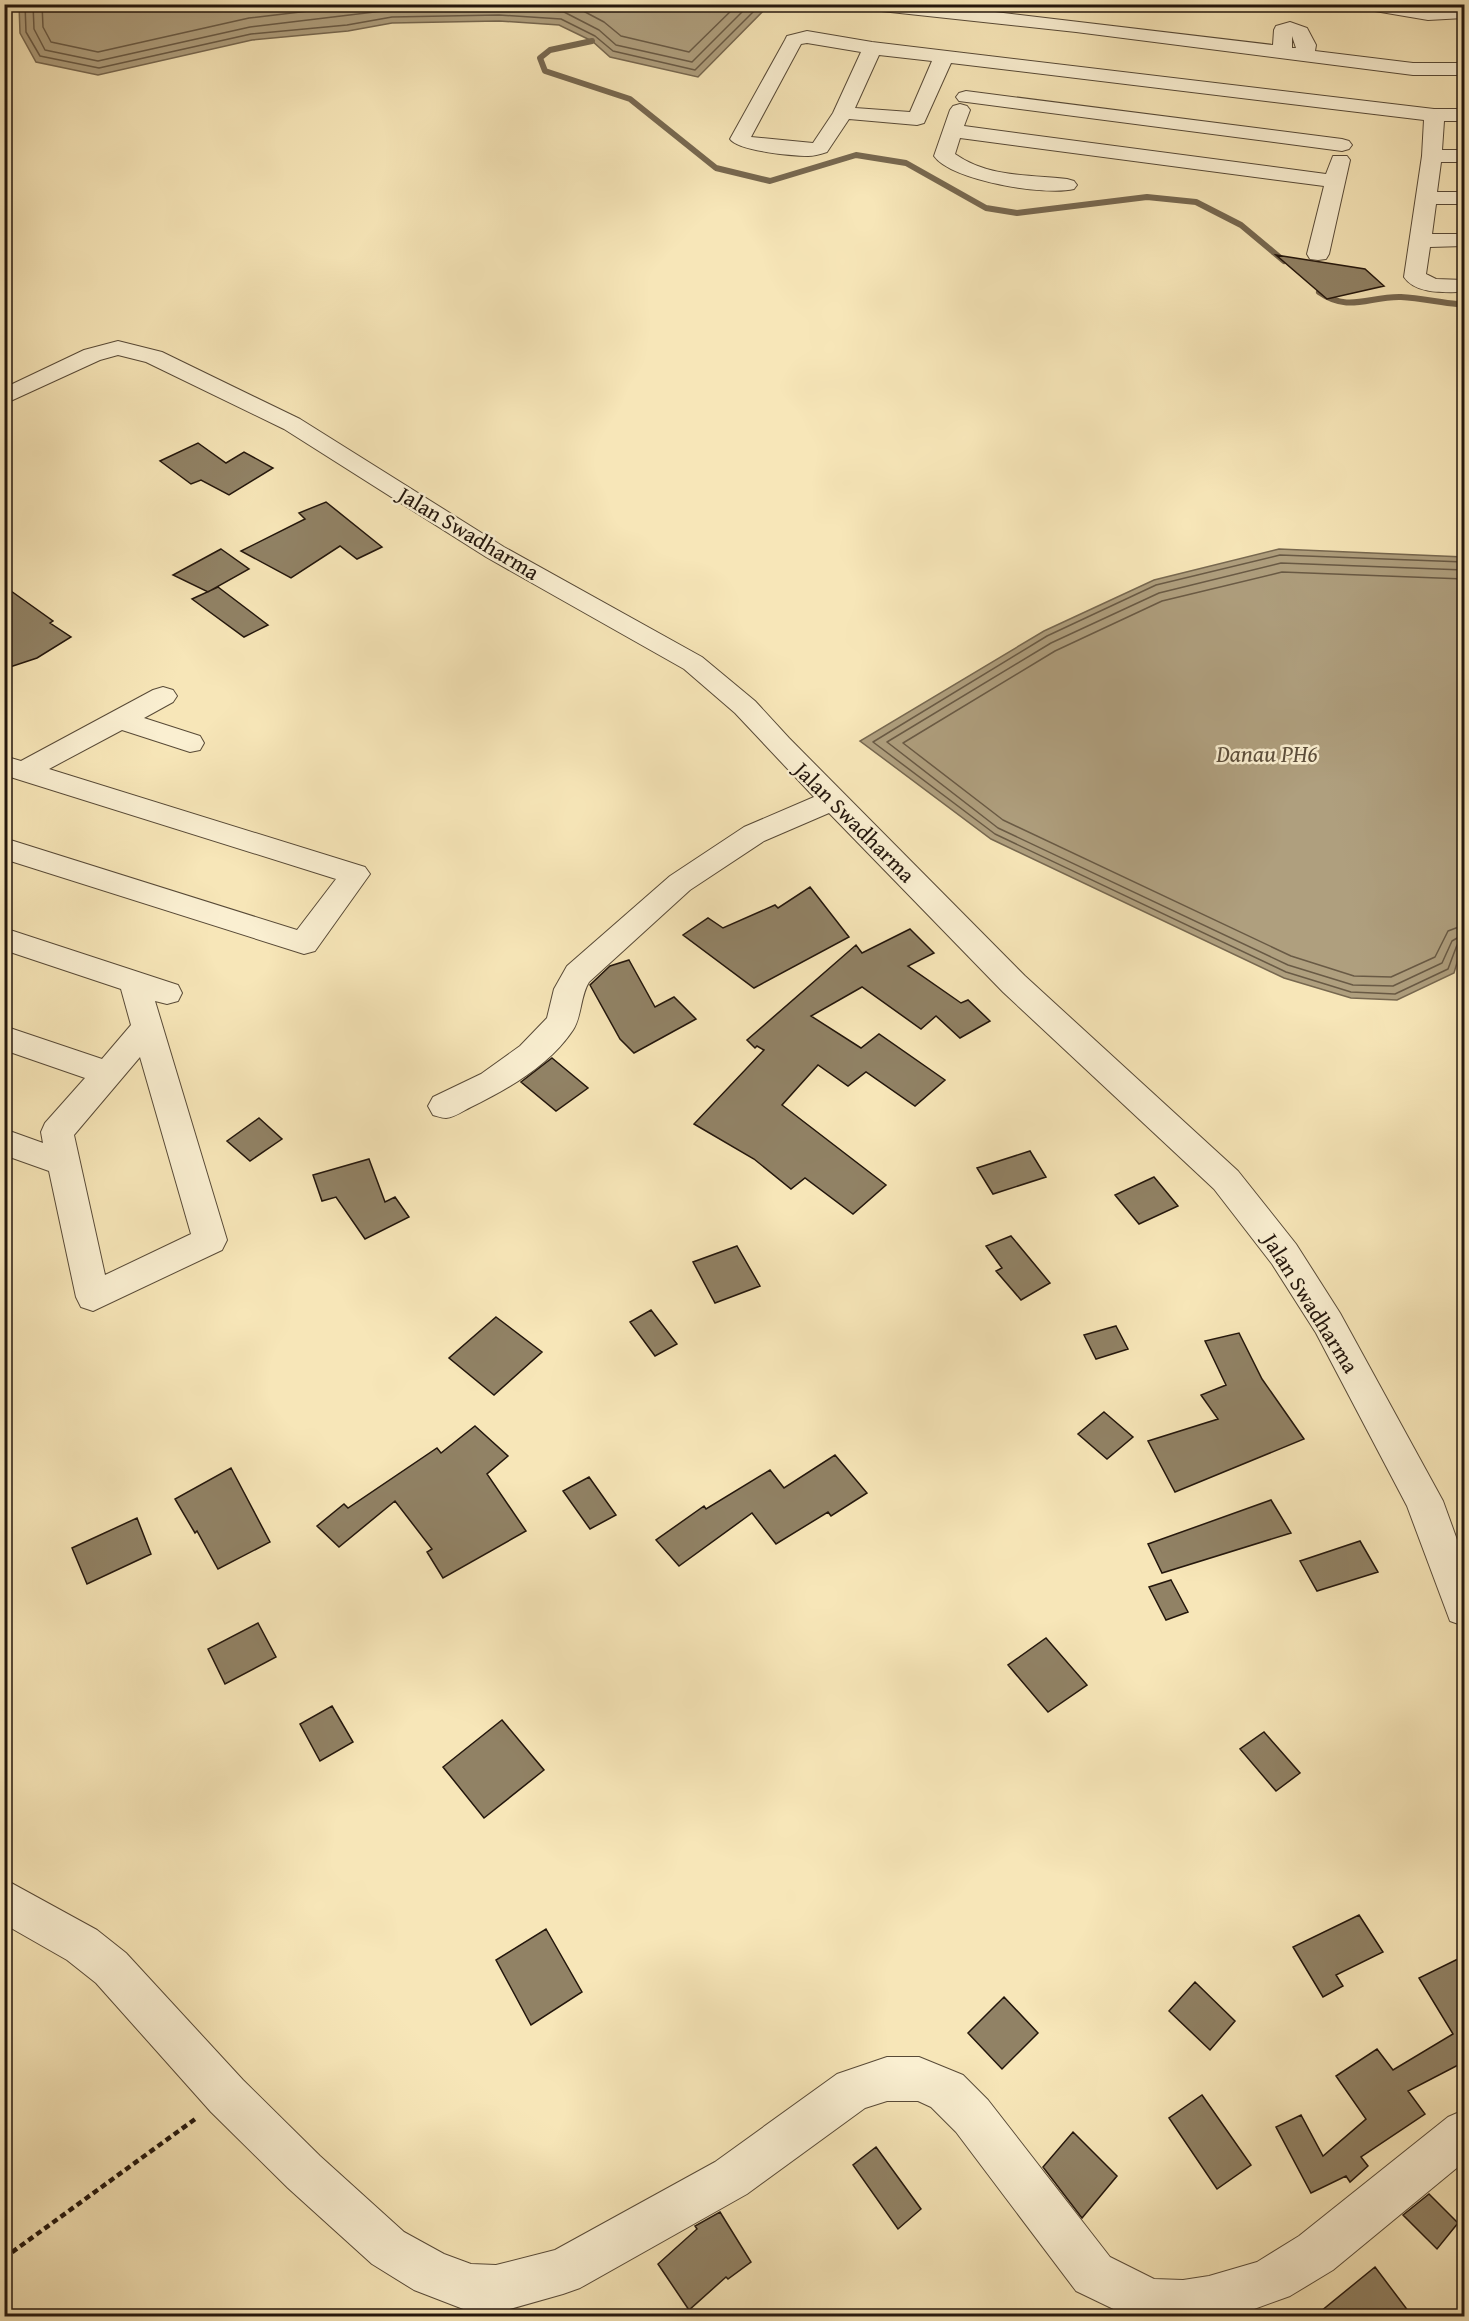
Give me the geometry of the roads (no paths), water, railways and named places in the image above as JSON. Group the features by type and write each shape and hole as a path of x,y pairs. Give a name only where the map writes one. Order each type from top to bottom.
{"street":[{"path":"872,4 1282,51 1305,50 1404,57 1464,57"},
{"path":"1076,26 1082,4"},
{"path":"1286,4 1290,28"},
{"path":"1369,4 1428,14 1464,13"},
{"path":"917,119 947,56 970,15"},
{"path":"1282,51 1283,30 1290,28 1300,32 1305,50"},
{"path":"872,48 843,112 820,148 816,150 745,142 740,139 794,40 807,37 872,48 1434,115 1464,115"},
{"path":"1305,50 1413,69 1464,69"},
{"path":"987,61 966,97 944,156 962,170 973,173 1067,185"},
{"path":"966,97 1342,145"},
{"path":"1318,254 1342,145 1347,104"},
{"path":"843,112 917,119 954,128 1335,181"},
{"path":"1434,115 1432,156 1415,277 1432,285 1464,286"},
{"path":"1432,156 1464,156"},
{"path":"1426,198 1464,198"},
{"path":"1420,241 1464,240"},
{"name":"Jalan Swadharma","path":"4,397 92,355 118,348 154,357 292,424 495,552 693,663 745,707 1014,984 1203,1156 1226,1180 1284,1254 1328,1323 1424,1501 1464,1608"},
{"path":"14,768 163,696"},
{"path":"119,719 190,743"},
{"path":"4,848 304,943 355,874 14,768"},
{"path":"444,1106 492,1083 531,1054 561,1023 569,989 578,974 680,883 754,834 833,800"},
{"path":"4,939 167,993"},
{"path":"134,982 210,1240 93,1297 57,1132 147,1028"},
{"path":"4,1038 108,1073"},
{"path":"4,1142 63,1162"},
{"path":"4,1900 82,1945 111,1968 227,2096 304,2172 388,2248 430,2274 471,2288 496,2289 563,2271 731,2178 854,2090 887,2079 919,2079 947,2091 972,2115 1093,2274 1151,2303 1183,2304 1209,2300 1237,2293 1273,2279 1316,2253 1464,2133"}],"water":[{"path":"19,4 769,5 698,77 610,57 592,41 559,25 499,21 392,23 348,31 252,40 98,75 36,62 20,33"},
{"name":"Danau PH6","path":"1279,549 1464,557 1464,939 1454,973 1397,1000 1351,998 1284,978 991,839 860,741 1044,631 1154,580"}],"waterway":[{"path":"592,41 550,50 540,58 545,71 630,99 716,168 770,181 856,155 906,163 986,208 1017,213 1147,197 1196,202 1241,225 1284,261"},
{"path":"1319,292 1340,302 1350,303 1401,297 1457,304 1464,307"}]}
